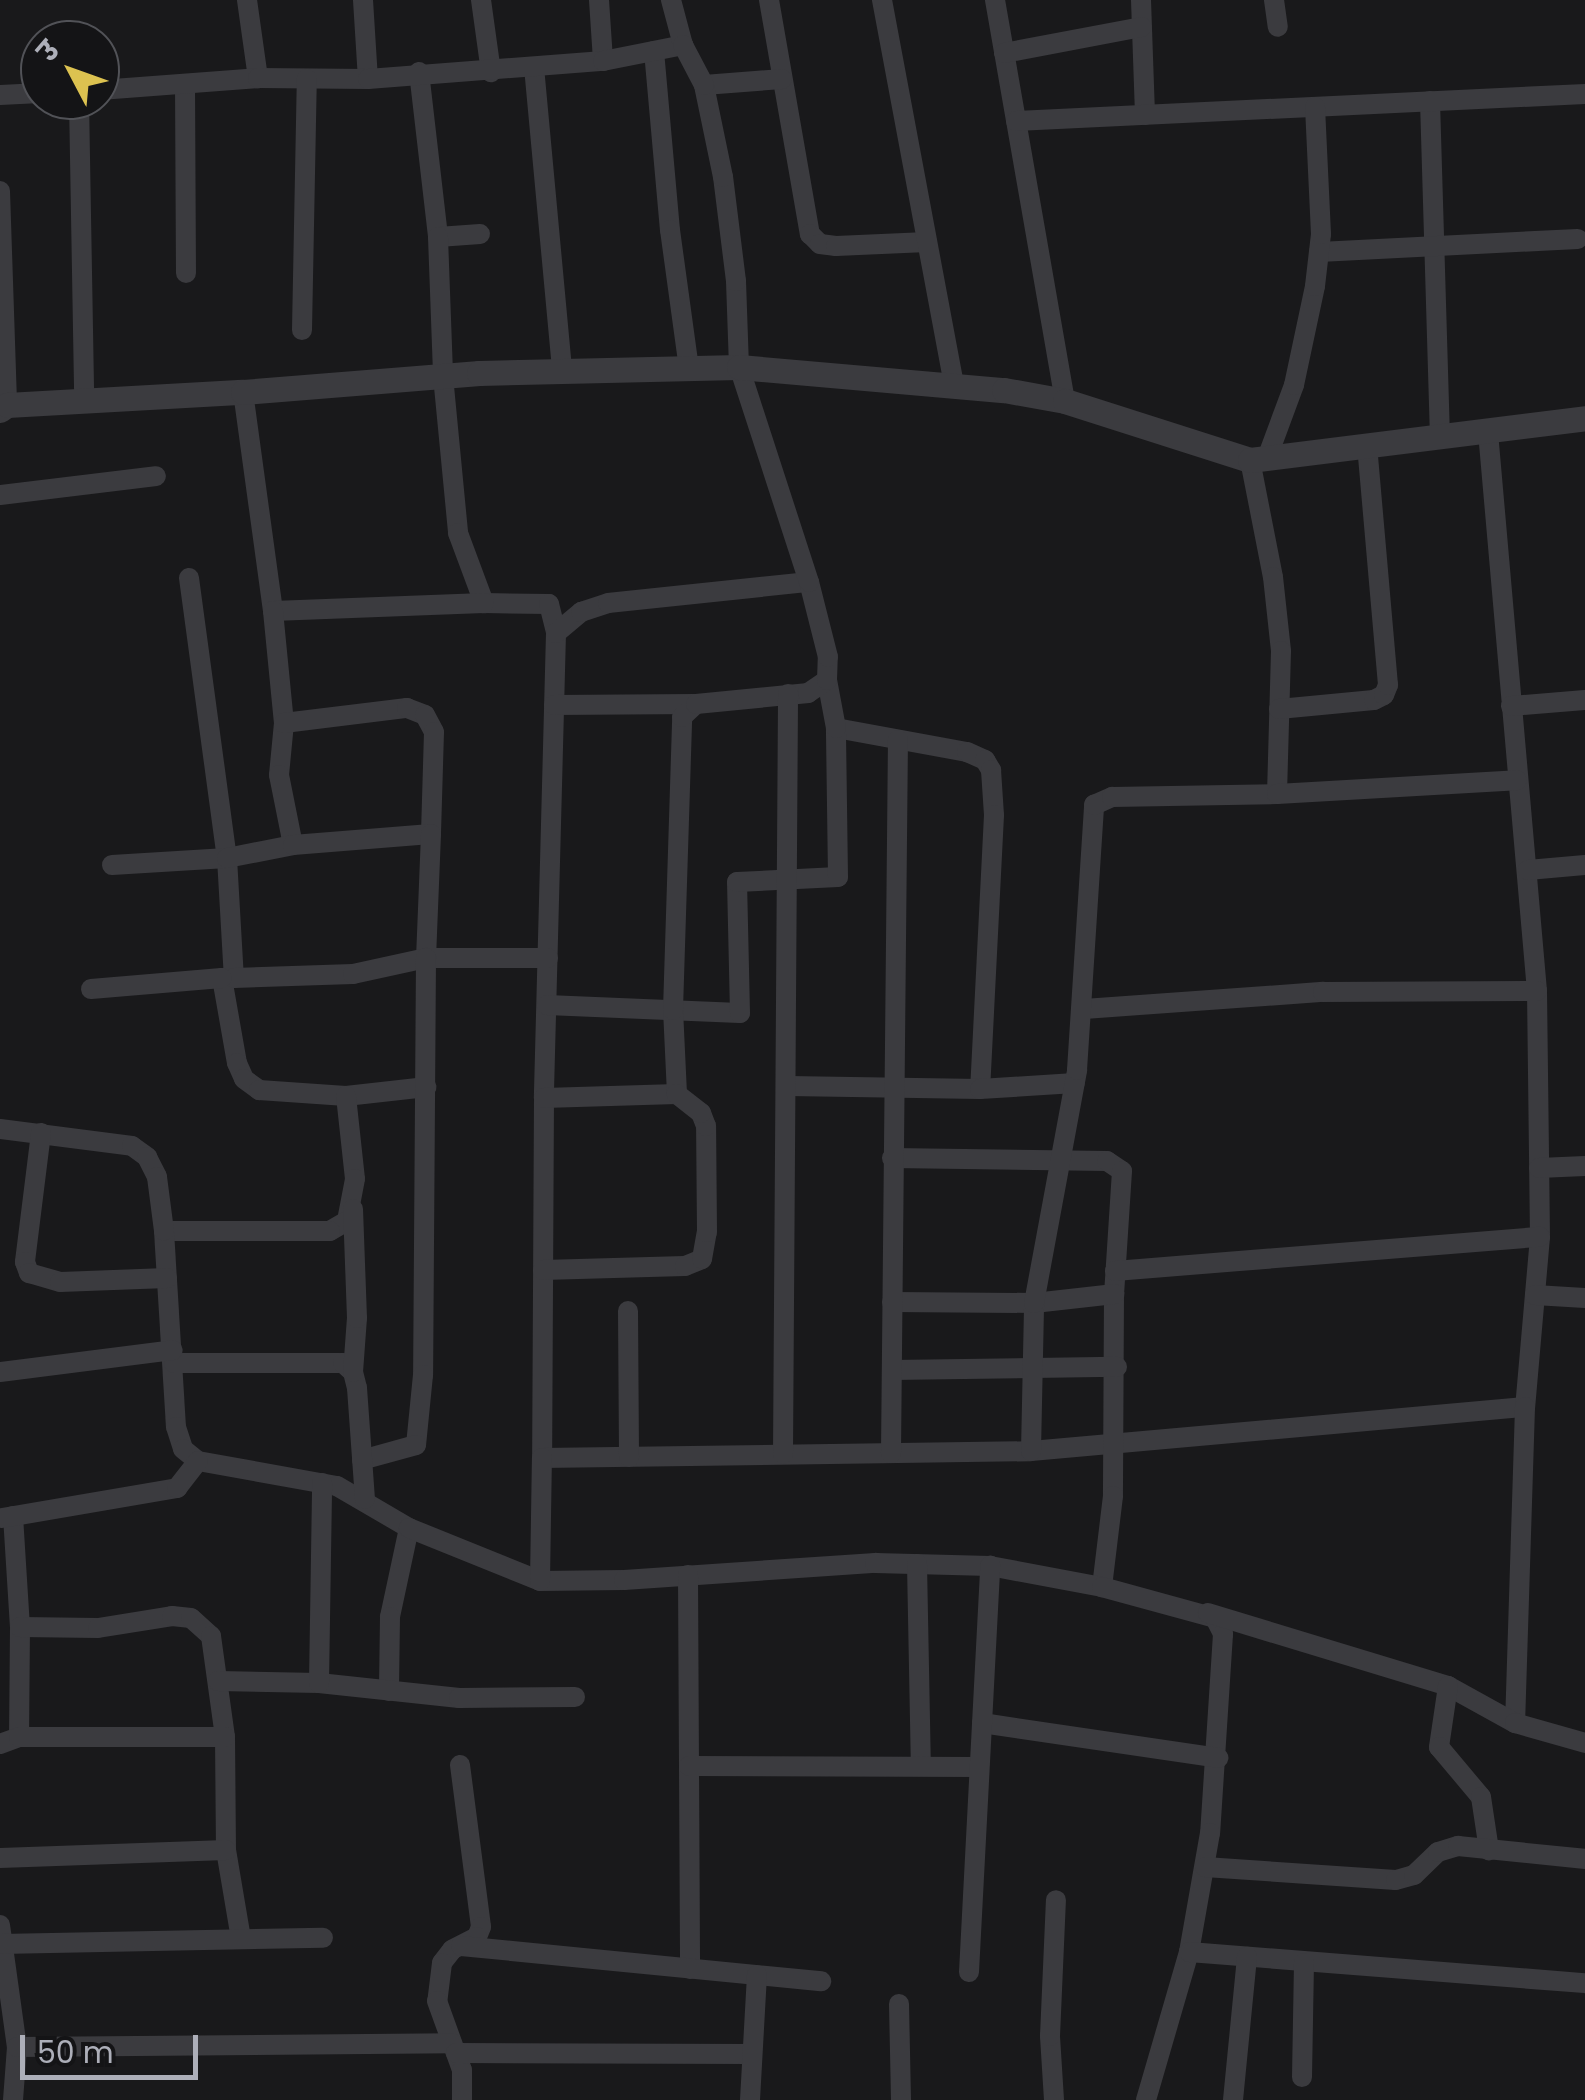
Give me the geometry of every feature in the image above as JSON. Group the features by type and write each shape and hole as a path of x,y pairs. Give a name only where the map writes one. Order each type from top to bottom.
{"street":[{"path":"247,0 258,78"},
{"path":"363,0 368,79"},
{"path":"480,0 491,72"},
{"path":"599,0 603,61"},
{"path":"547,1005 740,1012 738,882 838,876 836,728 827,680 828,657 809,582 739,367 736,281 723,177 704,85 683,46 671,0"},
{"path":"769,0 810,234 820,244 836,246 927,242"},
{"path":"882,0 954,384"},
{"path":"995,0 1065,402"},
{"path":"1142,0 1145,115"},
{"path":"1274,0 1278,26"},
{"path":"1004,53 1142,27"},
{"path":"120,89 258,78 368,79 419,72 491,72 603,61 683,46"},
{"path":"654,51 670,230 689,368"},
{"path":"534,67 562,370"},
{"path":"419,72 438,237 443,376 458,532 484,603"},
{"path":"302,330 307,79"},
{"path":"704,85 782,79"},
{"path":"186,86 186,273"},
{"path":"1016,121 1585,94"},
{"path":"1430,102 1440,437"},
{"path":"1277,794 1280,651 1258,460 1294,385 1319,252 1315,107"},
{"path":"79,120 84,400"},
{"path":"0,191 2,405 443,376 739,367 954,384 1065,402 1258,460 1585,418"},
{"path":"438,237 480,234"},
{"path":"1319,252 1578,239"},
{"path":"244,392 273,611 284,723 279,775 292,846"},
{"path":"1488,432 1537,991 1540,1237 1526,1407 1515,1724"},
{"path":"1279,709 1374,700 1384,695 1388,685 1368,446"},
{"path":"0,495 156,476"},
{"path":"189,578 227,858 228,978 236,1063 244,1079 259,1090 346,1096 426,1086"},
{"path":"556,633 581,612 608,603 809,582"},
{"path":"273,611 549,604 556,633 544,1098 540,1581"},
{"path":"554,705 696,704 808,693 827,680"},
{"path":"783,1454 788,694"},
{"path":"1512,706 1585,700"},
{"path":"677,1094 673,1010 680,737 682,718 696,704"},
{"path":"284,723 407,708 425,715 434,732 426,958 423,1375 416,1445 362,1460"},
{"path":"836,728 967,752 984,760 991,770 994,816 980,1089"},
{"path":"891,1453 898,740"},
{"path":"1031,1451 1034,1303 1075,1084 1084,1009 1094,805 1112,797 1277,794 1518,780"},
{"path":"112,865 227,858 292,846 431,834"},
{"path":"1528,870 1585,865"},
{"path":"91,989 228,978 353,974 426,958 548,958"},
{"path":"1084,1009 1322,992 1537,991"},
{"path":"788,1086 980,1089 1075,1084"},
{"path":"543,1270 685,1266 702,1258 707,1232 706,1126 701,1113 677,1094 544,1098"},
{"path":"346,1096 357,1318 353,1372 364,1498"},
{"path":"0,1129 132,1146 147,1157 157,1176 164,1231 176,1427 183,1450 198,1461 322,1483 364,1498 409,1528 540,1581 917,1564 990,1566 1102,1587 1206,1612 1448,1686 1515,1724 1585,1743"},
{"path":"41,1133 25,1262 29,1273 60,1282 167,1278"},
{"path":"892,1158 1063,1158 1107,1161 1122,1171 1114,1294 1115,1446 1102,1587"},
{"path":"1539,1168 1585,1166"},
{"path":"164,1231 330,1230 348,1220 353,1205"},
{"path":"1115,1271 1540,1237"},
{"path":"892,1302 1034,1303 1114,1294"},
{"path":"1535,1296 1585,1298"},
{"path":"628,1311 629,1457"},
{"path":"0,1372 174,1356 343,1363 353,1372"},
{"path":"892,1370 1117,1366"},
{"path":"542,1458 1031,1451 1526,1407"},
{"path":"198,1461 177,1488 7,1517 20,1627 10,1740 225,1736"},
{"path":"319,1683 322,1483"},
{"path":"389,1692 390,1617 409,1528"},
{"path":"917,1564 921,1766"},
{"path":"969,1972 990,1566"},
{"path":"688,1576 690,1969"},
{"path":"1146,2100 1188,1952 1205,1868 1218,1758 1223,1634 1206,1612"},
{"path":"20,1627 98,1628 172,1616 191,1618 211,1636 225,1736 226,1850 241,1938"},
{"path":"218,1681 319,1683 459,1698 575,1698"},
{"path":"1448,1686 1439,1747 1481,1797 1489,1850"},
{"path":"982,1723 1218,1758"},
{"path":"460,1764 481,1927 477,1937 446,1956 438,1982 441,2019 462,2070 462,2100"},
{"path":"688,1766 979,1767"},
{"path":"1205,1868 1396,1880 1414,1874 1448,1847 1585,1859"},
{"path":"0,1858 226,1850"},
{"path":"1054,2100 1050,2036 1056,1900"},
{"path":"13,2100 17,2047 1,1937 323,1938"},
{"path":"461,1946 821,1981"},
{"path":"1188,1952 1585,1984"},
{"path":"1232,2100 1247,1958"},
{"path":"1302,2077 1304,1963"},
{"path":"750,2100 756,1976"},
{"path":"899,2004 901,2100"},
{"path":"17,2047 454,2048 752,2054"}]}
